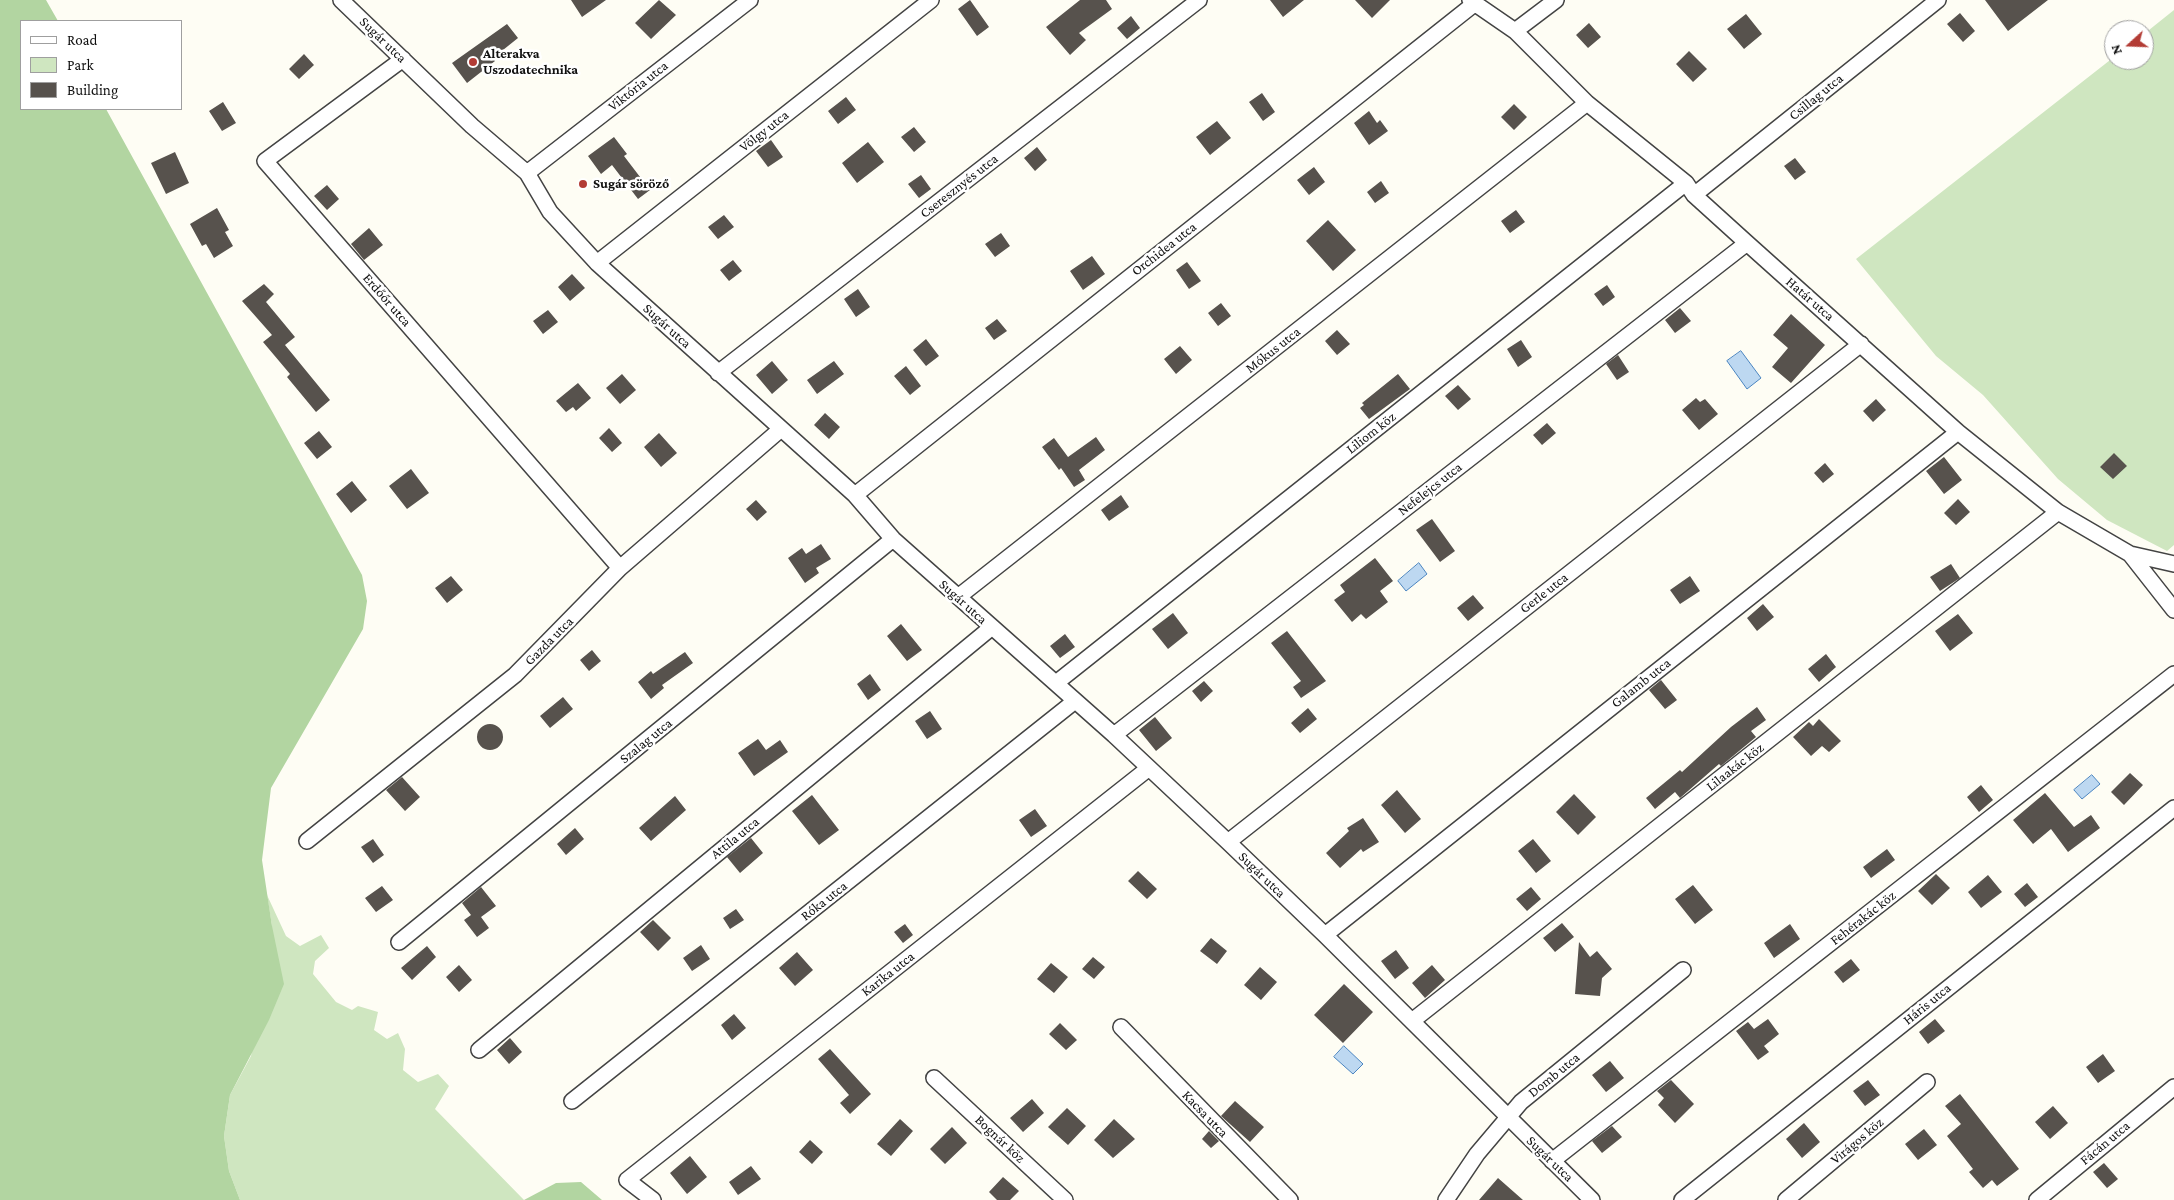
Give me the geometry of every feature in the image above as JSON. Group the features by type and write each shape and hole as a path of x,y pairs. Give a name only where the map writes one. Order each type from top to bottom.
{"street":[{"name":"Sugár utca","path":"341,0 472,126 527,173 550,212 598,263 855,495 892,539 1114,735 1228,842 1325,935 1592,1200"},
{"name":"Viktória utca","path":"527,173 750,0"},
{"name":"Völgy utca","path":"598,263 931,0"},
{"name":"Cseresznyés utca","path":"718,373 1199,0"},
{"path":"1515,32 1556,0"},
{"name":"Csillag utca","path":"1690,189 1938,0"},
{"name":"Határ utca","path":"1472,2 1515,32 1587,103 1690,189 1747,244 1958,432 2058,512 2130,554 2174,564"},
{"name":"Orchidea utca","path":"855,495 1472,2"},
{"name":"Erdőőr utca","path":"403,59 265,161 620,568"},
{"name":"Mókus utca","path":"958,597 1587,103"},
{"name":"Liliom köz","path":"1056,683 1690,189"},
{"name":"Nefelejcs utca","path":"1114,735 1747,244"},
{"name":"Gerle utca","path":"1228,842 1861,344"},
{"name":"Gazda utca","path":"307,841 515,675 620,568 781,429"},
{"name":"Galamb utca","path":"1325,935 1958,432"},
{"name":"Lilaakác köz","path":"1412,1022 2058,512"},
{"name":"Szalag utca","path":"399,942 892,539"},
{"path":"2130,554 2174,610"},
{"name":"Attila utca","path":"479,1050 992,627"},
{"name":"Fehérakác köz","path":"1552,1161 2174,674"},
{"name":"Róka utca","path":"572,1101 1075,701"},
{"name":"Karika utca","path":"653,1200 627,1180 1149,768"},
{"name":"Háris utca","path":"1682,1200 2174,808"},
{"name":"Domb utca","path":"1447,1200 1477,1154 1521,1102 1683,970"},
{"name":"Kacsa utca","path":"1121,1027 1290,1200"},
{"name":"Bognár köz","path":"934,1078 1065,1200"},
{"name":"Virágos köz","path":"1786,1200 1927,1082"},
{"name":"Fácán utca","path":"2037,1200 2174,1087"}],"green space":[{"path":"0,0 46,0 57,20 20,20 20,110 107,110 362,575 367,601 363,629 271,788 262,860 272,926 284,984 269,1020 230,1095 224,1136 229,1171 240,1200 0,1200"},
{"path":"2174,10 2174,545 2167,551 2107,520 2058,479 1983,395 1936,356 1856,259 2104,65 2104,70 2154,70 2154,26"},
{"path":"267,895 286,936 300,946 321,935 329,948 315,961 313,974 336,1002 352,1010 358,1006 378,1012 374,1030 387,1039 398,1033 405,1049 403,1070 418,1082 438,1074 449,1086 435,1109 524,1200 240,1200 229,1171 224,1136 230,1095 251,1056 272,926"},
{"path":"581,1182 602,1200 524,1200 556,1183"}],"water":[{"path":"1741,351 1761,378 1747,389 1727,361"},
{"path":"1419,563 1427,574 1406,591 1398,581"},
{"path":"2092,775 2100,784 2082,799 2074,790"},
{"path":"1344,1046 1363,1064 1353,1074 1334,1057"}],"building":[{"path":"571,0 606,0 582,17"},
{"path":"659,0 676,15 651,39 635,23"},
{"path":"970,0 989,27 977,36 958,9"},
{"path":"1080,0 1106,0 1112,9 1079,33 1086,40 1070,55 1046,27"},
{"path":"1270,0 1304,0 1283,17"},
{"path":"1355,0 1390,0 1372,18"},
{"path":"1985,0 2048,0 2008,31"},
{"path":"1960,13 1975,31 1963,42 1947,24"},
{"path":"1746,14 1762,34 1744,49 1727,29"},
{"path":"1131,16 1140,28 1127,39 1117,28"},
{"path":"1589,23 1601,37 1588,48 1576,35"},
{"path":"507,24 518,38 493,58 495,61 467,83 452,63"},
{"path":"1689,51 1707,69 1693,82 1676,64"},
{"path":"304,54 314,65 299,79 289,69"},
{"path":"1262,93 1275,112 1263,121 1249,102"},
{"path":"846,97 856,110 838,124 828,111"},
{"path":"223,102 236,123 222,131 209,111"},
{"path":"1514,104 1527,117 1514,130 1501,117"},
{"path":"1369,111 1377,123 1380,120 1388,131 1369,145 1354,123"},
{"path":"1217,121 1231,138 1210,155 1196,137"},
{"path":"914,127 926,142 914,152 901,137"},
{"path":"614,137 627,154 624,156 650,190 638,199 612,165 601,174 588,156"},
{"path":"771,140 783,157 768,167 756,151"},
{"path":"868,142 884,162 857,183 842,163"},
{"path":"1037,147 1047,160 1035,171 1024,158"},
{"path":"175,152 189,183 166,194 151,163"},
{"path":"1795,158 1806,172 1795,180 1784,166"},
{"path":"1314,167 1325,182 1309,195 1297,180"},
{"path":"921,175 931,189 919,198 908,184"},
{"path":"1381,181 1389,193 1375,203 1367,192"},
{"path":"327,185 339,199 327,210 314,196"},
{"path":"217,208 229,230 225,232 233,246 214,258 206,244 202,246 190,224"},
{"path":"1516,210 1525,222 1510,233 1501,221"},
{"path":"724,215 734,227 718,239 708,227"},
{"path":"1328,220 1356,250 1333,271 1306,241"},
{"path":"369,228 383,245 364,260 351,244"},
{"path":"1001,233 1010,246 995,257 985,244"},
{"path":"1092,256 1105,274 1083,290 1070,271"},
{"path":"733,260 742,271 729,281 720,270"},
{"path":"1187,262 1201,281 1189,289 1176,270"},
{"path":"572,274 585,288 570,301 558,287"},
{"path":"264,284 274,294 266,302 295,337 285,345 330,400 316,412 287,377 290,374 263,342 272,335 242,301"},
{"path":"1607,285 1615,297 1603,306 1594,294"},
{"path":"858,289 870,307 856,317 844,299"},
{"path":"1221,303 1231,316 1218,326 1208,313"},
{"path":"1680,308 1691,321 1675,333 1665,320"},
{"path":"548,310 558,322 543,334 533,321"},
{"path":"1791,314 1825,345 1791,383 1772,367 1788,348 1773,335"},
{"path":"997,319 1007,331 994,340 985,328"},
{"path":"1337,330 1350,344 1337,355 1325,341"},
{"path":"926,339 939,356 926,366 913,350"},
{"path":"1521,340 1532,357 1518,367 1507,349"},
{"path":"1180,346 1192,360 1176,374 1164,359"},
{"path":"1618,355 1629,372 1617,380 1606,364"},
{"path":"772,361 788,380 772,394 756,375"},
{"path":"834,361 844,374 817,394 807,380"},
{"path":"906,366 921,386 910,395 894,376"},
{"path":"622,374 636,390 620,404 606,388"},
{"path":"1398,374 1410,389 1369,419 1360,408 1364,405 1362,403"},
{"path":"578,383 591,398 576,411 573,407 566,412 556,401"},
{"path":"1458,385 1471,399 1458,410 1445,396"},
{"path":"1696,398 1700,402 1705,399 1718,414 1699,430 1682,410"},
{"path":"1876,399 1886,410 1873,422 1863,411"},
{"path":"825,413 840,427 829,439 814,425"},
{"path":"1547,423 1556,433 1542,445 1533,435"},
{"path":"609,428 622,443 612,452 599,438"},
{"path":"319,431 332,447 317,459 304,443"},
{"path":"659,433 677,453 661,467 644,447"},
{"path":"1096,437 1105,450 1079,470 1085,480 1074,487 1061,468 1059,470 1042,447 1054,438 1068,457"},
{"path":"2114,453 2127,466 2113,479 2100,467"},
{"path":"1944,457 1962,480 1944,494 1926,471"},
{"path":"1825,463 1834,474 1823,483 1814,473"},
{"path":"411,469 429,493 407,509 389,486"},
{"path":"352,481 367,500 351,513 336,494"},
{"path":"1121,495 1129,507 1109,521 1101,510"},
{"path":"1958,499 1970,512 1956,525 1944,513"},
{"path":"756,500 767,512 757,521 746,509"},
{"path":"1432,519 1455,551 1440,562 1416,530"},
{"path":"821,544 831,559 816,568 819,573 805,583 788,558 802,548 806,554"},
{"path":"1375,558 1393,581 1380,591 1388,602 1366,619 1361,614 1352,622 1334,600 1345,592 1340,585"},
{"path":"1951,564 1960,578 1940,591 1930,577"},
{"path":"451,576 463,590 447,603 435,588"},
{"path":"1690,576 1700,591 1680,604 1670,590"},
{"path":"1473,595 1484,608 1468,621 1457,608"},
{"path":"1763,604 1774,617 1757,631 1747,618"},
{"path":"1173,613 1188,633 1168,649 1152,629"},
{"path":"1958,614 1973,633 1950,651 1935,631"},
{"path":"901,624 922,650 907,661 887,636"},
{"path":"1287,631 1326,681 1301,698 1293,687 1301,681 1271,643"},
{"path":"1065,634 1075,647 1060,658 1050,646"},
{"path":"592,650 601,661 589,671 580,660"},
{"path":"685,652 693,663 662,685 664,688 651,699 638,682 651,671 653,674"},
{"path":"1826,654 1836,667 1819,682 1808,669"},
{"path":"870,674 881,690 868,700 857,684"},
{"path":"1661,680 1677,700 1665,709 1649,690"},
{"path":"1204,681 1213,691 1201,702 1192,691"},
{"path":"563,697 573,709 550,728 540,716"},
{"path":"1757,707 1766,720 1751,731 1756,737 1721,766 1719,764 1680,798 1675,792 1655,809 1646,798 1680,770 1682,772 1731,727"},
{"path":"1308,708 1317,719 1300,733 1291,723"},
{"path":"930,711 942,729 927,739 915,721"},
{"path":"1155,717 1172,738 1156,751 1139,730"},
{"path":"1819,719 1841,741 1829,752 1822,746 1811,756 1793,737 1809,722 1813,726"},
{"path":"490,724 499,728 503,737 499,746 490,750 481,746 477,737 481,728"},
{"path":"758,739 766,750 780,740 788,752 754,776 738,753"},
{"path":"2130,773 2143,785 2124,805 2111,792"},
{"path":"402,777 420,797 405,811 386,790"},
{"path":"1981,785 1993,800 1979,812 1967,797"},
{"path":"1397,790 1421,819 1405,833 1381,805"},
{"path":"2045,793 2074,827 2091,815 2100,828 2068,852 2051,829 2033,844 2013,820"},
{"path":"1574,794 1596,817 1578,835 1556,812"},
{"path":"812,795 839,830 819,845 792,811"},
{"path":"675,796 686,810 651,841 639,828"},
{"path":"1035,809 1047,826 1031,837 1019,820"},
{"path":"1363,818 1379,842 1363,852 1361,849 1340,868 1326,853 1349,831 1347,828"},
{"path":"575,828 584,839 566,855 557,844"},
{"path":"751,838 763,853 740,873 727,857"},
{"path":"373,839 384,855 373,863 361,847"},
{"path":"1533,839 1551,861 1536,873 1518,851"},
{"path":"1887,849 1895,860 1871,878 1863,867"},
{"path":"1138,871 1157,889 1147,899 1128,881"},
{"path":"1936,874 1950,888 1932,905 1918,891"},
{"path":"1988,875 2002,892 1981,908 1968,892"},
{"path":"2027,883 2038,897 2025,907 2014,894"},
{"path":"1693,885 1713,910 1695,924 1675,899"},
{"path":"382,886 393,900 376,912 365,898"},
{"path":"481,887 496,906 481,917 489,928 477,937 464,920 471,915 462,903"},
{"path":"1531,887 1541,899 1527,911 1516,899"},
{"path":"736,909 744,920 730,929 723,918"},
{"path":"653,920 671,938 658,951 640,932"},
{"path":"1562,923 1574,937 1555,952 1543,938"},
{"path":"905,924 913,935 903,943 894,932"},
{"path":"1790,924 1800,939 1774,958 1764,943"},
{"path":"1211,938 1227,951 1217,964 1200,951"},
{"path":"1579,942 1590,957 1597,951 1612,969 1602,978 1600,996 1575,994"},
{"path":"701,945 710,959 692,971 683,958"},
{"path":"427,946 436,957 412,980 401,968"},
{"path":"1396,950 1409,968 1395,979 1381,961"},
{"path":"797,952 813,970 795,986 779,968"},
{"path":"1093,957 1105,967 1094,979 1082,969"},
{"path":"1851,959 1860,970 1843,983 1834,972"},
{"path":"1051,963 1068,977 1054,993 1037,979"},
{"path":"459,965 472,980 459,992 446,977"},
{"path":"1432,965 1445,980 1425,998 1412,983"},
{"path":"1260,967 1277,982 1261,1000 1244,985"},
{"path":"1344,984 1373,1012 1343,1043 1314,1015"},
{"path":"734,1014 746,1028 732,1040 721,1025"},
{"path":"1768,1019 1779,1034 1764,1046 1769,1052 1758,1060 1736,1031 1748,1022 1754,1029"},
{"path":"1935,1019 1945,1031 1928,1044 1919,1032"},
{"path":"1060,1023 1077,1040 1066,1050 1049,1034"},
{"path":"510,1038 522,1052 509,1064 497,1050"},
{"path":"830,1049 871,1094 850,1114 840,1103 849,1095 818,1059"},
{"path":"2103,1054 2115,1071 2098,1083 2086,1067"},
{"path":"1610,1061 1624,1078 1606,1092 1592,1075"},
{"path":"1671,1080 1694,1104 1675,1123 1658,1105 1664,1098 1657,1091"},
{"path":"1868,1080 1880,1095 1865,1106 1853,1091"},
{"path":"1960,1094 2019,1169 1997,1186 1992,1180 1983,1188 1969,1172 1973,1169 1947,1136 1961,1124 1945,1106"},
{"path":"1032,1099 1044,1113 1023,1132 1010,1118"},
{"path":"1235,1101 1264,1127 1250,1142 1221,1116"},
{"path":"2053,1106 2068,1123 2050,1139 2035,1122"},
{"path":"1067,1108 1086,1126 1068,1145 1048,1127"},
{"path":"900,1119 913,1131 891,1156 877,1144"},
{"path":"1114,1119 1135,1139 1113,1158 1094,1140"},
{"path":"1804,1123 1820,1142 1802,1158 1786,1139"},
{"path":"1612,1126 1622,1137 1602,1153 1592,1141"},
{"path":"952,1127 967,1143 945,1164 930,1149"},
{"path":"1924,1129 1937,1145 1918,1160 1905,1144"},
{"path":"1209,1131 1219,1141 1211,1148 1202,1139"},
{"path":"810,1140 823,1152 812,1164 799,1152"},
{"path":"690,1156 707,1177 687,1194 670,1173"},
{"path":"2104,1163 2118,1179 2107,1188 2093,1172"},
{"path":"751,1166 761,1179 738,1195 729,1182"},
{"path":"1003,1177 1019,1191 1010,1200 997,1200 989,1192"},
{"path":"1498,1178 1523,1200 1479,1200"}],"place":[{"name":"Alterakva Uszodatechnika","path":"473,62"},
{"name":"Sugár söröző","path":"583,184"}]}
